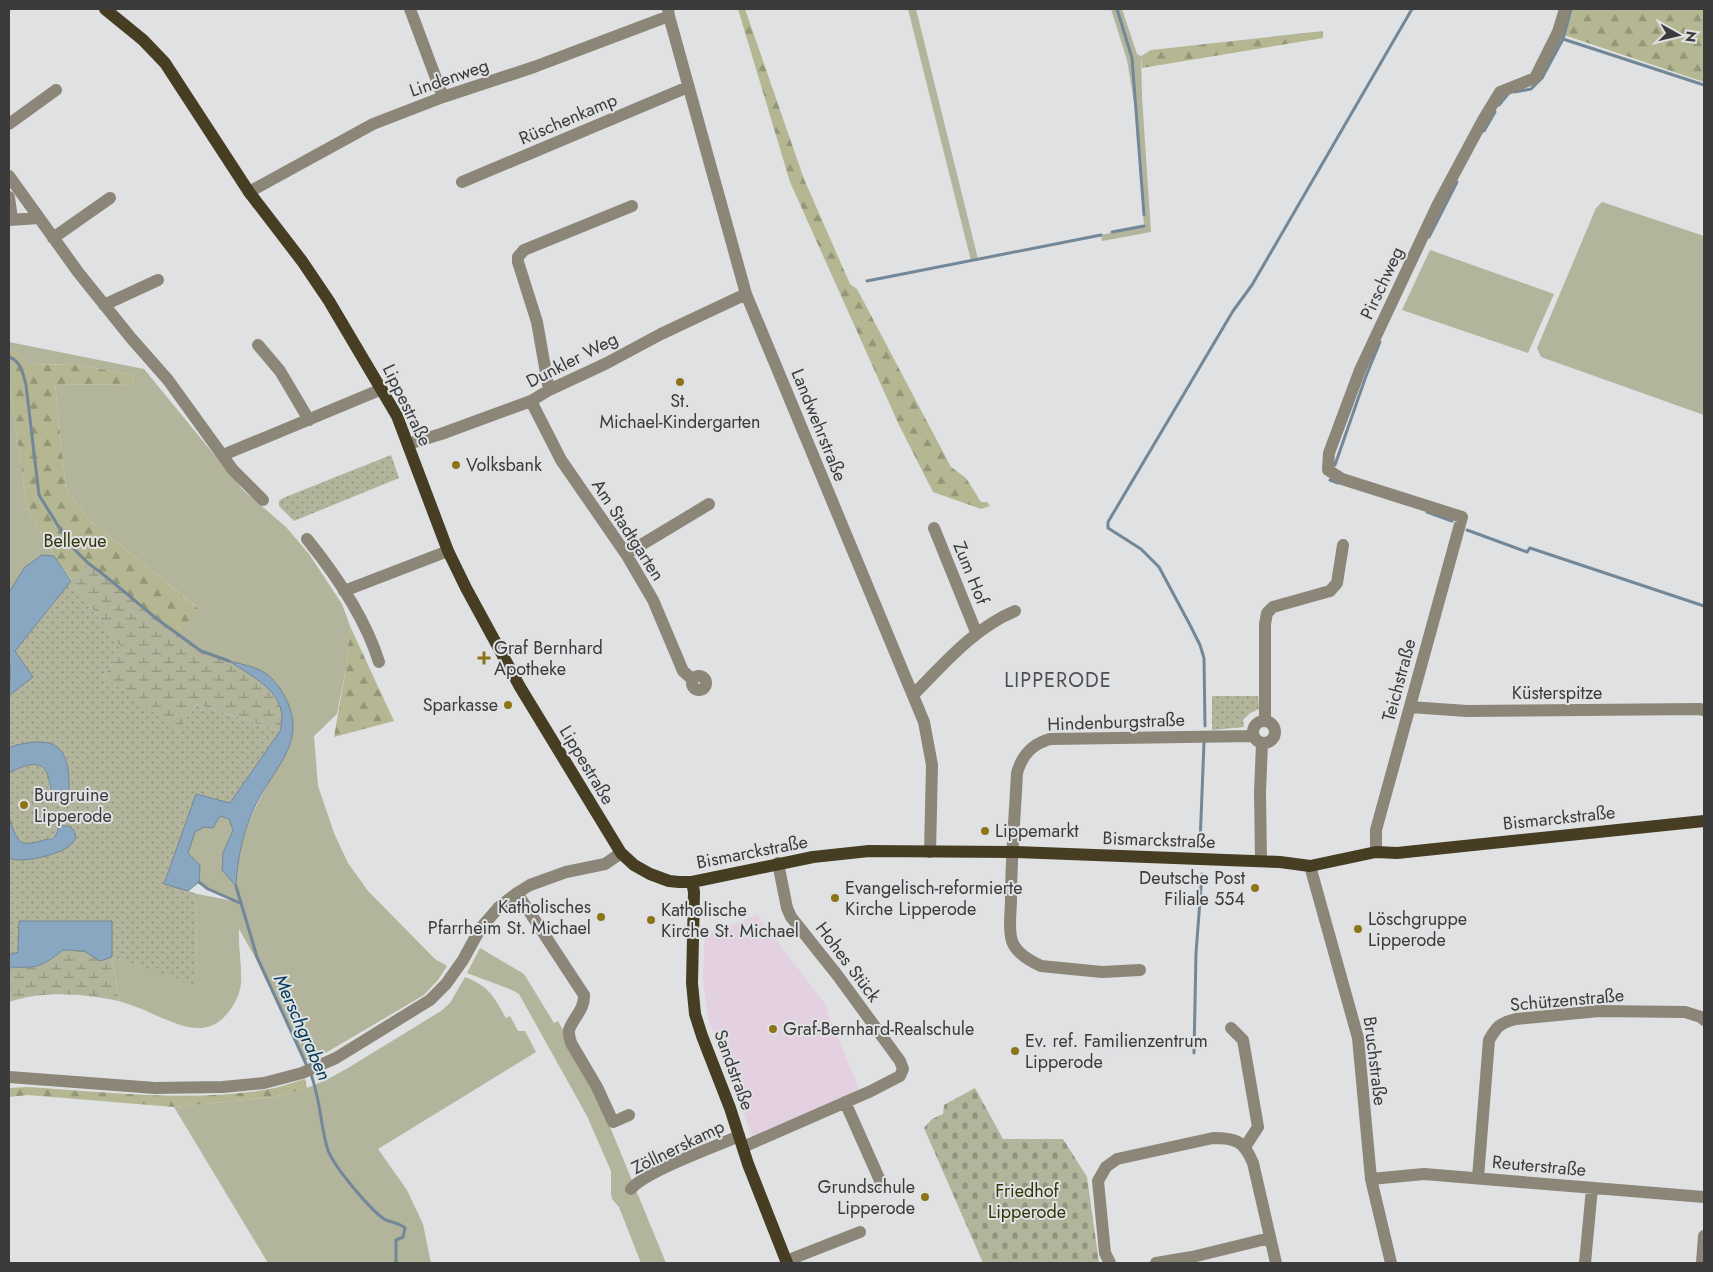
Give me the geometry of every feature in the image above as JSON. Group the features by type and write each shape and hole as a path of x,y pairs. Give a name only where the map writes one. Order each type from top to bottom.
{"main road":[{"name":"Lippestraße","path":"105,9 143,40 165,63 249,192 296,253 329,301 397,416 448,552 520,687 621,854"},
{"name":"Bismarckstraße","path":"621,854 634,865 650,874 669,881 692,882 778,863 869,851 1012,852 1288,862 1310,866 1376,852 1398,853 1704,821"},
{"name":"Sandstraße","path":"692,882 694,892 692,983 695,1014 787,1262"}],"street":[{"path":"410,9 443,97"},
{"name":"Pirschweg","path":"1462,517 1342,479 1328,470 1329,453 1360,370 1438,204 1456,170 1500,92 1535,78 1558,32 1565,9"},
{"name":"Lindenweg","path":"249,192 372,124 443,97 534,67 668,12"},
{"name":"Landwehrstraße","path":"668,12 746,294 924,722 932,765 930,852"},
{"name":"Rüschenkamp","path":"462,182 688,88"},
{"path":"9,124 56,90"},
{"path":"9,176 38,218 104,305 168,380 233,470 264,500"},
{"path":"9,197 10,219 38,218"},
{"path":"53,238 110,198"},
{"path":"549,390 537,322 518,257 524,250 632,206"},
{"path":"104,305 158,280"},
{"name":"Dunkler Weg","path":"408,444 531,401 549,390 605,364 661,334 746,294"},
{"path":"258,345 280,372 308,420"},
{"path":"223,455 382,389"},
{"name":"Am Stadtgarten","path":"531,401 561,460 626,554 653,600 683,672 692,679"},
{"path":"626,554 710,504"},
{"name":"Teichstraße","path":"1376,852 1376,830 1462,517"},
{"name":"Zum Hof","path":"934,528 976,632"},
{"path":"307,538 344,591 369,633 379,662"},
{"path":"1266,720 1265,624 1267,613 1273,607 1330,591 1337,583 1343,545"},
{"path":"344,591 448,552"},
{"name":"Zum Hof","path":"913,695 976,632 1015,610"},
{"name":"Küsterspitze","path":"1410,707 1467,711 1704,710"},
{"path":"1257,740 1269,742 1275,734 1274,726 1266,720 1262,720 1255,724 1253,728 1257,740 1261,861"},
{"name":"Hindenburgstraße","path":"1140,970 1102,972 1041,966 1018,951 1012,942 1012,852 1017,773 1020,761 1027,752 1040,742 1050,739 1257,740"},
{"path":"9,1078 155,1088 223,1087 264,1083 302,1074 336,1058 423,1006 446,984 463,960 480,929 499,906 517,893 530,885 566,872 605,864 621,854"},
{"name":"Hohes Stück","path":"778,863 787,908 791,917 838,976 900,1061 903,1069 900,1076"},
{"name":"Bruchstraße","path":"1310,866 1358,1038 1371,1179 1391,1263"},
{"path":"517,893 584,995 582,1007 569,1030 572,1043 597,1087 613,1122 629,1115"},
{"name":"Schützenstraße","path":"1478,1178 1489,1040 1496,1027 1506,1021 1516,1019 1599,1010 1685,1012 1701,1017 1704,1020"},
{"path":"1231,1028 1243,1040 1258,1127 1244,1147"},
{"name":"Zöllnerskamp","path":"632,1189 637,1182 673,1164 741,1142 845,1102 900,1076"},
{"path":"845,1102 882,1185"},
{"path":"1110,1263 1106,1253 1098,1196 1098,1181 1106,1167 1117,1159 1213,1138 1228,1138 1239,1141 1248,1151 1253,1163 1276,1263"},
{"name":"Reuterstraße","path":"1371,1179 1424,1174 1704,1197"},
{"path":"1586,1263 1592,1188"},
{"path":"787,1262 860,1232"},
{"path":"1702,1263 1704,1236"},
{"path":"1156,1263 1192,1257 1270,1238"}],"shaded area":[{"name":"Graf-Bernhard-Realschule","path":"757,915 829,1009 826,1010 860,1091 753,1139 708,1018 703,980 705,935"}],"green space":[{"path":"738,9 745,9 804,179 850,284 857,289 951,467 966,478 981,502 987,502 990,506 981,509 933,492 899,425 790,182"},
{"path":"908,9 916,9 978,259 971,261"},
{"path":"1111,9 1122,9 1137,54 1141,56 1151,232 1102,241 1101,235 1144,226 1137,120 1127,60"},
{"path":"1568,9 1704,9 1704,82 1561,34"},
{"path":"1323,31 1323,38 1142,68 1141,56 1151,50"},
{"path":"1602,202 1704,236 1704,415 1541,357 1537,348 1596,208"},
{"path":"1430,250 1554,294 1528,353 1402,310"},
{"path":"9,342 144,369 243,490 286,527 309,554 342,604 350,626 346,668 337,714 314,736 318,786 334,833 348,863 368,891 435,959 447,966 438,980 424,995 322,1055 304,1061 256,959 239,929 240,990 230,1010 213,1025 204,1028 185,1026 119,1001 112,957 196,984 197,894 234,901 208,889 199,882 200,865 188,853 195,831 219,815 229,819 233,830 223,853 236,885 238,864 247,827 254,810 291,742 268,675 253,668 231,662 244,671 130,620 198,608 89,520 66,489 55,384 133,385 134,375 77,365 29,364 9,348"},
{"name":"Bellevue","path":"9,348 29,364 77,365 134,375 133,385 55,384 66,489 89,520 199,609 179,633 140,605 123,650 54,556 27,507 9,381"},
{"path":"9,381 27,507 54,556 42,556 9,592"},
{"path":"391,455 399,478 294,521 279,506 279,501 283,498"},
{"path":"88,563 185,640 203,652 232,663 263,683 271,691 280,707 282,719 280,731 196,704 178,731 103,676 123,650 71,581"},
{"path":"71,581 123,650 103,676 178,730 196,704 280,731 230,803 196,794 165,883 197,894 196,985 112,957 111,921 19,921 18,952 9,955 9,858 25,860 68,848 57,829 56,835 42,841 29,844 20,841 14,833 10,822 9,773 29,765 39,765 47,773 50,792 69,785 16,745 9,748 9,696 33,677 15,651"},
{"path":"350,626 394,721 334,737 346,668"},
{"path":"1212,696 1258,696 1259,709 1250,713 1243,720 1244,727 1212,730"},
{"path":"480,948 524,974 554,1023 558,1021 594,1088 666,1263 641,1263 619,1207 612,1199 611,1171 587,1116 519,994 467,973"},
{"path":"63,950 84,951 100,961 112,957 119,1001 64,994 22,998 9,1002 9,967 38,966 44,964"},
{"path":"465,977 490,993 506,1018 510,1016 518,1031 525,1031 536,1052 378,1149 407,1190 423,1224 431,1263 268,1263 174,1107 267,1098 307,1088 326,1080 441,1011 450,1003"},
{"path":"305,1079 307,1088 287,1094 267,1098 174,1107 28,1095 9,1097 9,1088 28,1087 146,1095 235,1094 279,1087"},
{"name":"Friedhof Lipperode","path":"975,1088 1003,1139 1063,1139 1087,1177 1099,1263 983,1263 924,1128 932,1119 943,1114 944,1105"}],"water":[{"path":"42,555 54,556 71,581 15,651 33,677 9,696 9,592 25,567"},
{"path":"229,661 259,670 274,681 289,705 292,714 293,732 285,756 260,797 248,823 240,854 236,886 222,870 223,853 233,830 229,819 220,816 213,828 204,827 195,832 188,853 200,865 199,882 188,891 164,884 196,794 230,803 280,731 282,718 280,707 275,697 268,688"},
{"path":"33,742 55,745 63,754 69,776 68,792 65,801 56,801 52,793 48,774 39,765 28,765 9,773 9,748"},
{"path":"9,817 16,837 23,843 35,843 53,838 60,826 70,826 76,838 68,847 48,856 15,860 9,858"},
{"path":"19,921 112,921 112,957 100,961 84,951 63,950 38,966 9,967 9,955 18,952"}],"waterway":[{"path":"1117,9 1132,58 1144,215"},
{"path":"1205,726 1204,658 1200,645 1159,567 1141,549 1108,528 1108,522 1233,311 1252,285 1412,9"},
{"path":"1514,92 1531,89 1542,78 1563,39 1571,9"},
{"path":"1563,39 1704,85"},
{"path":"1499,105 1508,94"},
{"path":"1484,131 1495,112"},
{"path":"1429,237 1457,182"},
{"path":"1112,232 1144,226"},
{"path":"867,281 1101,235"},
{"path":"1335,465 1380,342"},
{"path":"9,357 19,365 26,385 39,495 70,545 88,563 157,619 201,651 229,661"},
{"path":"1330,480 1338,483"},
{"path":"1427,512 1452,521"},
{"path":"1467,530 1527,552 1530,548 1704,606"},
{"path":"1200,844 1204,742"},
{"path":"1194,1053 1196,953 1202,874"},
{"path":"199,882 208,889 240,903"},
{"name":"Merschgraben","path":"236,886 257,957 307,1066"},
{"name":"Merschgraben","path":"310,1072 316,1090 327,1147 335,1164 360,1196 377,1213 384,1219 405,1228 403,1237 396,1240 396,1263"}],"place":[{"name":"St. Michael-Kindergarten","path":"680,382"},
{"name":"Volksbank","path":"456,465"},
{"name":"Graf Bernhard Apotheke","path":"484,658"},
{"name":"Sparkasse","path":"508,705"},
{"name":"Burgruine Lipperode","path":"24,805"},
{"name":"Lippemarkt","path":"985,831"},
{"name":"Deutsche Post Filiale 554","path":"1255,888"},
{"name":"Evangelisch-reformierte Kirche Lipperode","path":"835,898"},
{"name":"Katholisches Pfarrheim St. Michael","path":"601,917"},
{"name":"Katholische Kirche St. Michael","path":"651,920"},
{"name":"Löschgruppe Lipperode","path":"1358,929"},
{"name":"Graf-Bernhard-Realschule","path":"773,1029"},
{"name":"Ev. ref. Familienzentrum Lipperode","path":"1015,1051"},
{"name":"Grundschule Lipperode","path":"925,1197"}],"district":[{"name":"LIPPERODE","path":"1058,680"}]}
